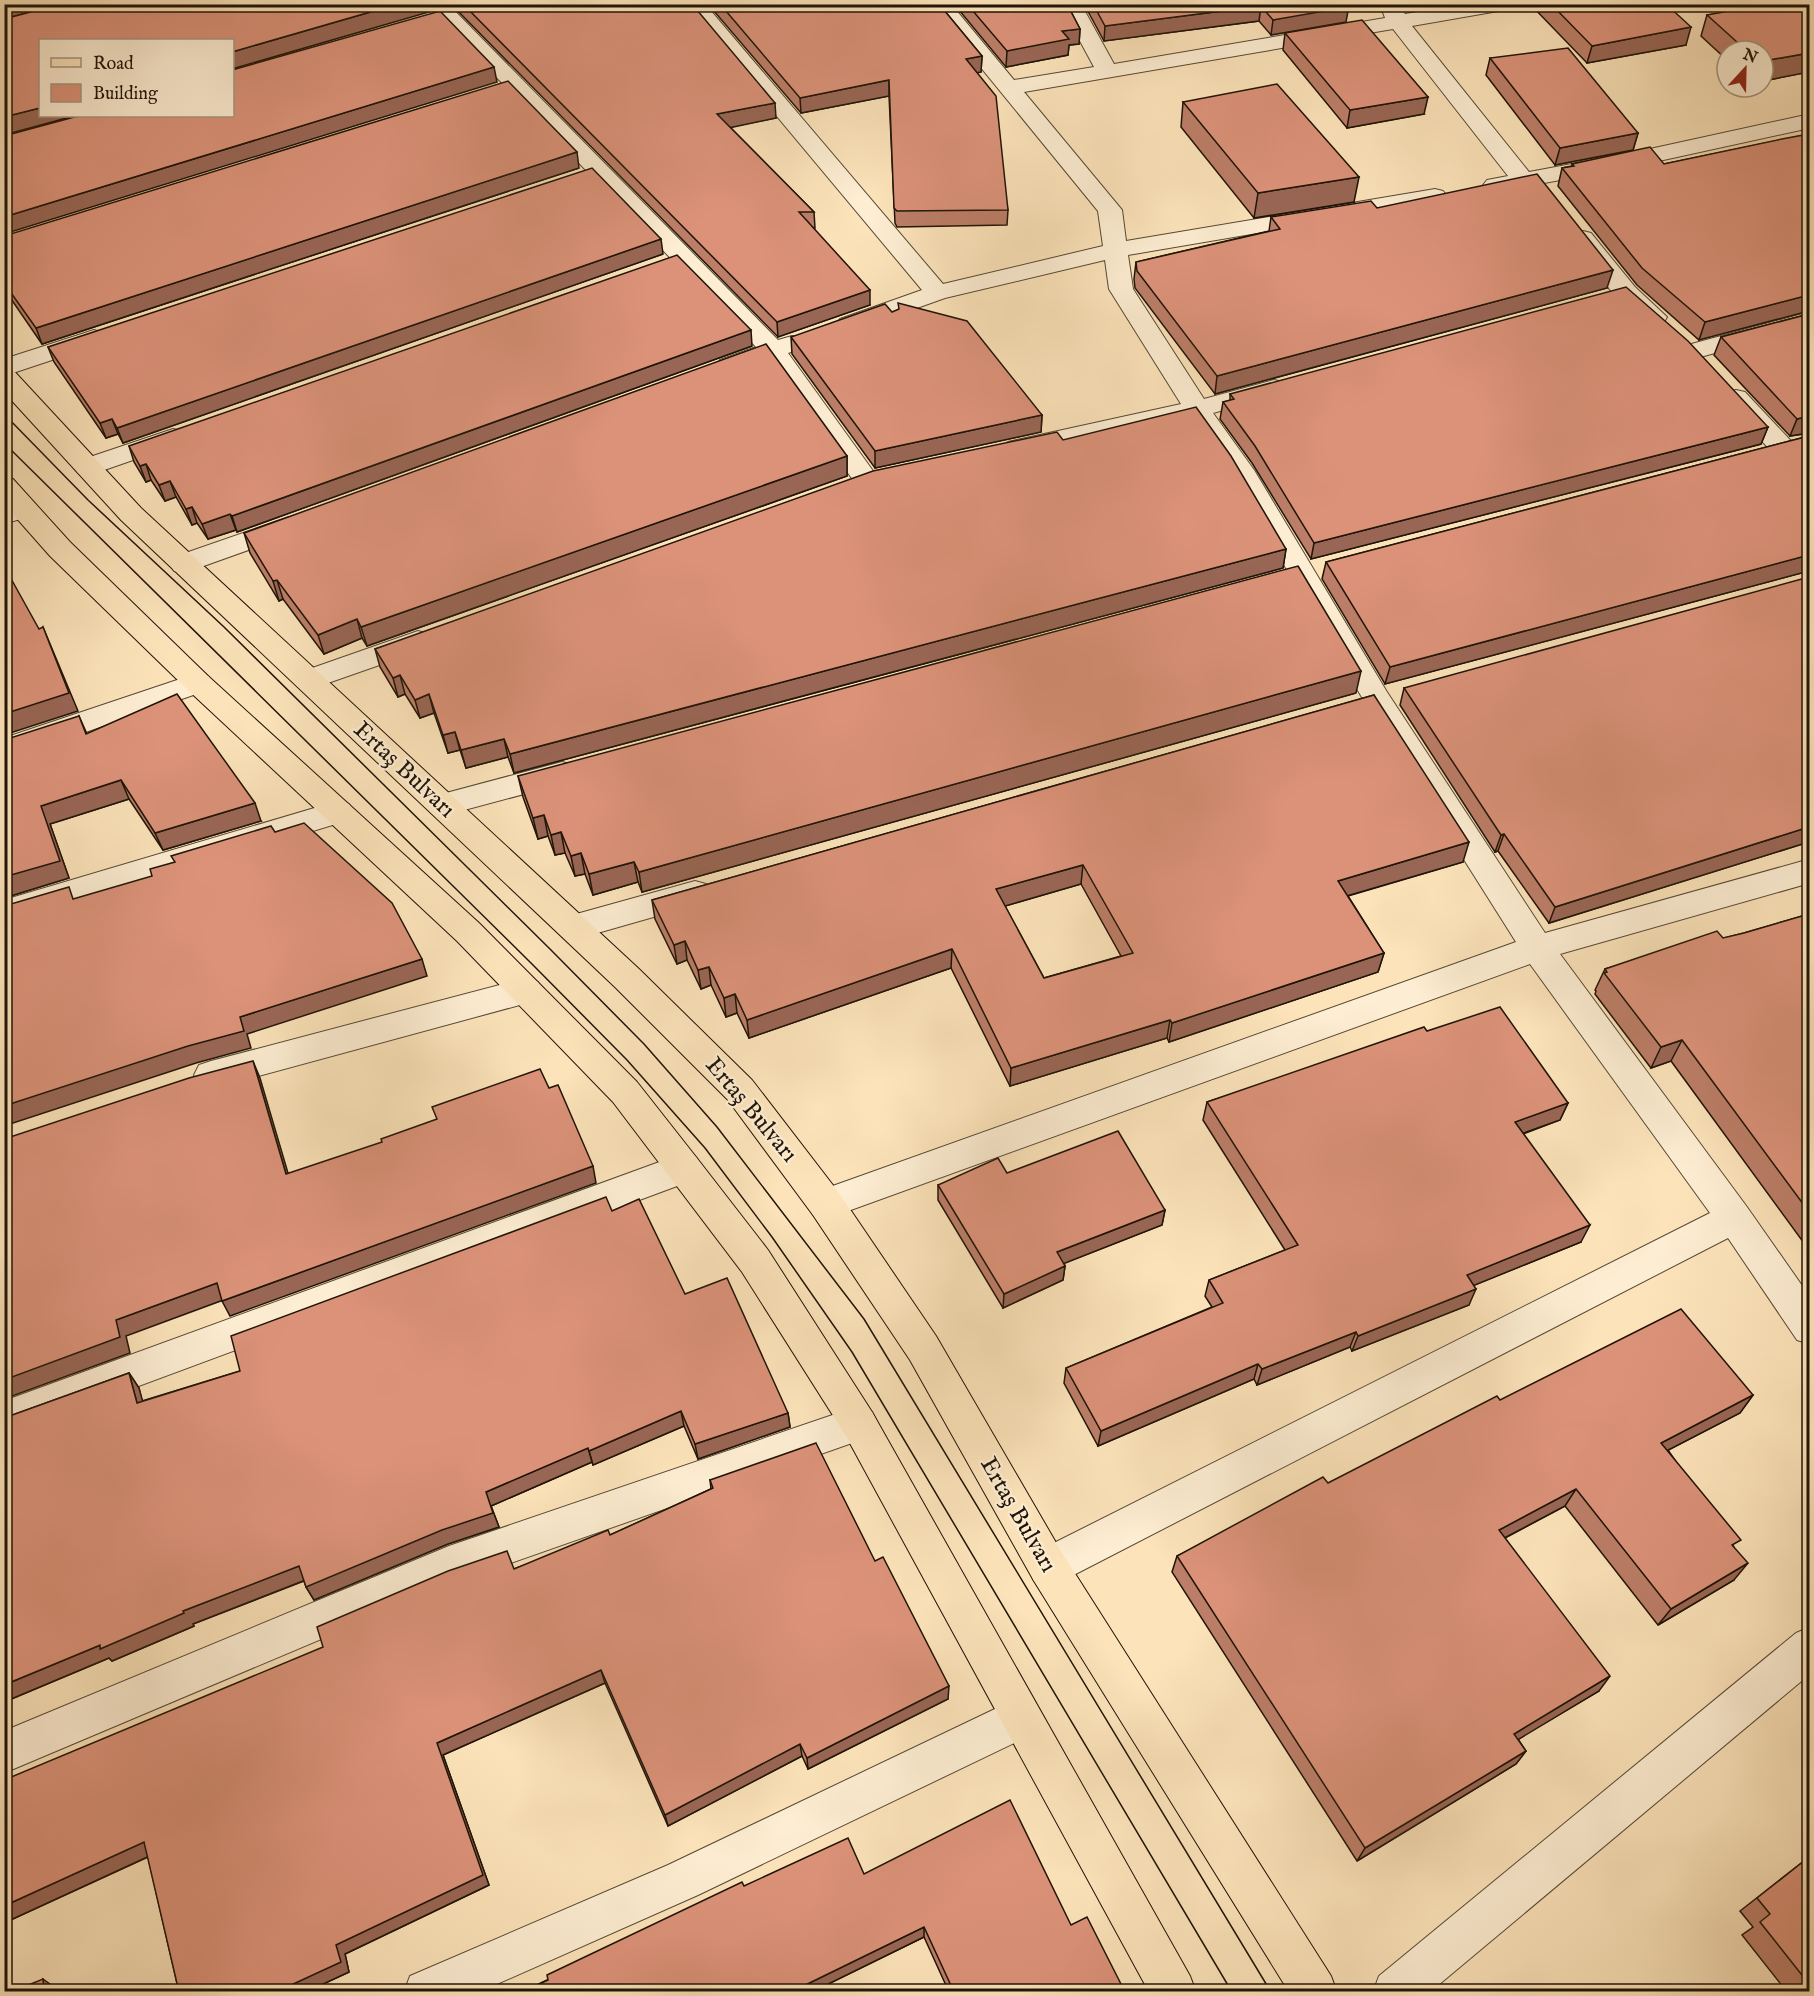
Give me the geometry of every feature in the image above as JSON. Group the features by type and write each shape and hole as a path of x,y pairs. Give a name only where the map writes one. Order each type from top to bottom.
{"main road":[{"name":"Ertaş Bulvarı","path":"4,376 131,514 573,927 740,1090 826,1204 923,1348 1048,1568 1315,1992"},
{"path":"4,485 14,512 60,549 198,683 468,932 625,1092 755,1261 860,1424 1020,1718 1174,1992"}],"street":[{"path":"693,4 937,293"},
{"path":"939,4 1110,210 1120,289 1197,409 1241,470 1377,699 1537,948 1734,1218 1809,1328"},
{"path":"1070,4 1107,71"},
{"path":"1008,88 1107,71 1393,14 1504,4"},
{"path":"436,14 515,86 588,175 672,262 774,350 867,482"},
{"path":"1393,14 1537,184"},
{"path":"493,93 515,86"},
{"path":"707,374 937,293 1115,250 1346,213 1462,191 1537,184 1635,159 1809,121"},
{"path":"1571,221 1614,295 1708,367 1796,445"},
{"path":"1708,367 1809,320"},
{"path":"4,368 117,331"},
{"path":"993,454 1197,409 1302,381"},
{"path":"87,468 200,428"},
{"path":"1749,457 1796,445"},
{"path":"184,564 317,516"},
{"path":"308,680 442,633"},
{"path":"4,748 198,683"},
{"path":"442,806 591,765"},
{"path":"4,913 338,812"},
{"path":"826,1204 1537,948 1809,871"},
{"path":"573,927 722,885"},
{"path":"186,1083 526,991"},
{"path":"4,1419 303,1306 684,1168"},
{"path":"1048,1568 1734,1218"},
{"path":"4,1752 449,1565 860,1424"},
{"path":"1395,1992 1809,1647"},
{"path":"426,1992 683,1880 1020,1718"}],"building":[{"path":"61,4 398,4 234,51 234,39 39,39 39,108 4,117 4,19"},
{"path":"463,4 692,4 775,103 717,114 814,212 799,212 870,290 777,322"},
{"path":"720,4 939,4 982,56 966,59 996,96 1008,210 897,211 894,208 889,80 800,98"},
{"path":"967,4 1067,4 1080,29 1062,31 1069,39 1007,51"},
{"path":"1093,4 1346,4 1348,7 1273,20 1261,6 1105,26"},
{"path":"1551,4 1666,4 1691,27 1592,46"},
{"path":"1767,4 1809,4 1809,53 1775,59 1775,39 1734,39 1707,15"},
{"path":"440,11 494,67 4,217 4,136 74,117 234,117 234,69"},
{"path":"1362,20 1428,97 1350,110 1285,33"},
{"path":"1568,48 1638,133 1560,148 1490,58"},
{"path":"508,81 577,152 36,328 4,283 4,236"},
{"path":"1277,84 1359,177 1258,193 1183,102"},
{"path":"1809,134 1809,295 1705,322 1642,268 1562,168 1650,147 1664,164"},
{"path":"592,168 661,239 117,428 112,419 100,423 48,347"},
{"path":"1537,174 1613,270 1217,376 1137,271 1136,262 1280,229 1271,217 1371,201 1377,208"},
{"path":"677,255 751,330 232,516 230,514 202,524 192,507 186,509 170,481 159,485 146,464 140,466 129,446"},
{"path":"1626,287 1688,341 1768,427 1314,543 1255,446 1223,402 1234,399 1230,394"},
{"path":"898,303 967,321 1042,415 875,451 791,337 885,304 892,312 899,309"},
{"path":"1809,314 1809,416 1797,419 1721,337"},
{"path":"766,344 847,456 361,627 357,619 318,635 277,580 273,581 244,533"},
{"path":"1196,407 1231,456 1286,549 510,754 504,739 461,750 455,732 443,735 429,694 415,700 400,675 393,678 375,649 873,471 1057,432 1063,440"},
{"path":"1809,436 1809,555 1390,667 1326,562"},
{"path":"4,566 39,629 43,627 69,693 4,714"},
{"path":"1298,566 1361,671 639,872 634,862 589,874 581,853 571,856 561,832 551,835 544,815 533,818 518,776"},
{"path":"1809,577 1809,827 1555,907 1504,834 1501,835 1404,688"},
{"path":"177,694 255,803 155,833 121,780 41,806 60,861 4,877 4,740 79,716 86,734"},
{"path":"1374,695 1469,842 1338,881 1384,953 1172,1023 1170,1020 1011,1068 952,949 747,1020 735,994 724,998 709,967 698,970 685,941 674,945 652,900","holes":["1083,865 1133,953 1044,978 996,889"]},
{"path":"304,823 392,903 422,959 240,1017 244,1031 188,1046 4,1106 4,906 69,887 73,899 152,876 150,869 175,862 171,856 271,826 275,832"},
{"path":"1809,914 1809,1212 1682,1040 1661,1047 1604,973 1607,972 1605,969 1717,931 1723,938"},
{"path":"1500,1007 1568,1103 1515,1122 1590,1225 1467,1275 1476,1289 1358,1336 1356,1332 1262,1369 1258,1364 1101,1431 1066,1368 1223,1303 1209,1280 1298,1245 1207,1102 1424,1027 1427,1031"},
{"path":"253,1061 286,1174 382,1142 381,1139 437,1119 432,1107 540,1069 549,1088 558,1085 593,1166 222,1301 217,1283 116,1320 120,1337 4,1380 4,1139 189,1078"},
{"path":"1118,1131 1165,1210 1057,1252 1065,1266 1004,1294 938,1185 998,1158 1007,1173"},
{"path":"606,1197 612,1211 639,1199 685,1294 727,1278 788,1413 695,1444 681,1411 486,1492 493,1513 442,1530 306,1587 299,1566 183,1611 184,1613 100,1649 100,1645 4,1685 4,1418 129,1373 137,1403 240,1371 231,1336"},
{"path":"1681,1309 1753,1395 1661,1443 1741,1540 1732,1545 1748,1563 1671,1609 1576,1489 1499,1530 1610,1676 1514,1734 1526,1751 1365,1848 1177,1556 1323,1477 1328,1483 1497,1396 1500,1400"},
{"path":"816,1443 875,1561 883,1557 949,1686 807,1758 800,1744 665,1815 601,1670 437,1743 483,1875 336,1945 341,1962 276,1992 179,1992 144,1842 4,1906 4,1780 323,1647 317,1627 448,1571 507,1551 514,1569 608,1530 610,1535 713,1488 710,1480"},
{"path":"1010,1800 1071,1925 1087,1917 1125,1992 954,1992 924,1927 791,1992 522,1992 548,1980 547,1975 742,1882 744,1886 848,1838 864,1874"},
{"path":"1809,1857 1809,1984 1760,1922 1770,1914 1757,1898"},
{"path":"43,1979 44,1992 11,1992"},
{"path":"1649,1985 1654,1992 1641,1992"}],"tram line":[{"path":"4,414 88,500 224,627 550,949 644,1044 717,1127 864,1319 1271,1992"},
{"path":"4,443 532,964 627,1060 705,1148 772,1237 852,1352 1232,1992"}]}
